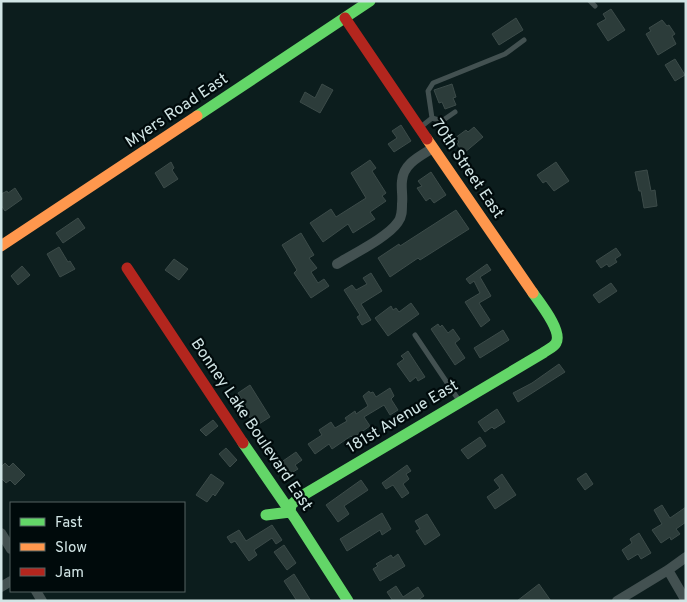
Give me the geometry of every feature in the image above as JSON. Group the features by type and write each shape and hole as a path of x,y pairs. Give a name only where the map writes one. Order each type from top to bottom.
{"street":[{"name":"Myers Road East","path":"1,246 370,1"},
{"name":"70th Street East","path":"345,18 552,321 557,330 558,339"},
{"path":"337,264 387,232 396,224 402,209 404,173 413,161 433,148"},
{"name":"Bonney Lake Boulevard East","path":"127,268 348,601"},
{"name":"181st Avenue East","path":"290,512 292,505 300,497 543,353 554,345 558,339"},
{"path":"266,515 290,512"},
{"path":"1,533 10,547"},
{"path":"616,601 686,557"},
{"path":"668,570 686,601"}],"lane":[{"path":"590,1 595,6"},
{"path":"432,118 428,91 433,83 505,54 524,40"},
{"path":"432,118 442,121 456,112"},
{"path":"419,128 432,118"},
{"path":"415,335 460,402"}],"building":[{"path":"611,9 625,30 608,41 597,24 606,19 603,14"},
{"path":"516,18 523,30 499,45 492,34"},
{"path":"662,20 667,26 669,25 675,34 672,36 676,44 658,55 646,34 651,31 649,28"},
{"path":"675,59 685,75 675,81 665,65"},
{"path":"322,84 333,90 320,113 300,102 305,92 315,98"},
{"path":"452,84 456,97 453,98 456,105 445,109 442,102 439,103 434,90"},
{"path":"401,125 411,141 394,152 388,144 397,138 392,131"},
{"path":"474,127 483,137 464,153 455,138"},
{"path":"370,160 376,168 372,171 386,193 382,196 386,201 370,212 375,219 353,233 348,224 323,242 310,223 331,209 336,217 366,198 351,173"},
{"path":"171,162 174,168 172,170 178,179 164,188 155,173"},
{"path":"556,162 569,181 554,191 546,181 543,183 537,175"},
{"path":"647,170 651,191 655,190 657,206 644,208 635,172"},
{"path":"431,172 446,195 434,203 430,198 426,201 417,188 422,186 418,181"},
{"path":"15,188 22,199 5,211 1,205 1,194 7,191 8,193"},
{"path":"456,210 469,229 420,260 418,258 390,277 378,258"},
{"path":"78,218 85,228 63,243 56,233"},
{"path":"301,233 314,255 309,258 317,268 311,272 318,283 324,279 329,286 311,298 294,273 297,270 282,245"},
{"path":"59,247 68,262 70,261 75,269 60,277 47,254"},
{"path":"616,248 621,255 615,259 617,262 609,267 607,264 601,268 596,261"},
{"path":"174,259 188,269 179,280 165,270"},
{"path":"487,264 491,270 480,277 491,296 479,303 490,320 481,327 465,302 480,293 474,281 470,284 466,279"},
{"path":"22,266 30,275 18,285 11,276"},
{"path":"371,273 382,291 361,304 371,320 362,325 357,317 360,315 344,290 352,285 356,290 367,284 363,278"},
{"path":"611,283 617,291 599,303 593,295"},
{"path":"411,303 419,314 388,336 375,318 391,306 393,310 396,308 399,312"},
{"path":"438,324 440,327 442,325 448,333 453,329 460,339 455,343 465,358 455,365 431,329"},
{"path":"503,330 509,340 480,358 474,348"},
{"path":"408,351 425,377 418,381 416,377 410,382 397,364 404,359 401,356"},
{"path":"559,364 565,372 518,402 513,393 532,383"},
{"path":"250,385 270,417 259,424 253,416 250,418 241,403 243,402 238,393"},
{"path":"390,388 394,396 391,399 398,410 390,415 384,405 364,417 370,426 332,449 329,444 315,454 308,444 322,435 319,430 331,422 335,428 347,421 345,418 355,411 356,414 368,406 363,396 369,391 370,393 373,392 376,397"},
{"path":"497,409 505,422 485,432 478,422"},
{"path":"213,420 218,426 206,436 200,430"},
{"path":"480,437 486,446 468,459 461,450"},
{"path":"226,448 237,460 230,467 219,454"},
{"path":"296,452 302,460 295,465 298,469 288,475 280,463"},
{"path":"5,463 9,467 13,463 25,475 15,485 10,480 6,483 1,478 1,467"},
{"path":"407,465 411,471 406,474 409,479 403,484 409,493 402,498 393,485 386,489 382,483"},
{"path":"586,473 593,484 585,490 577,479"},
{"path":"211,474 224,483 215,496 213,494 207,502 196,495"},
{"path":"502,474 516,495 495,509 487,497 500,488 494,480"},
{"path":"361,480 368,490 344,506 349,514 338,522 326,505"},
{"path":"662,505 670,518 686,507 686,522 676,529 680,534 671,540 670,537 661,543 652,530 662,524 654,510"},
{"path":"382,513 391,529 382,535 380,530 347,551 340,539"},
{"path":"427,514 440,535 425,545 416,531 420,529 415,521"},
{"path":"272,525 282,540 276,544 272,538 254,550 257,555 249,561 235,541 231,543 227,537 239,530 246,541"},
{"path":"639,533 651,553 641,559 638,554 628,560 622,550 632,543 630,539"},
{"path":"284,545 296,563 287,570 274,552"},
{"path":"398,554 405,566 380,581 373,569 378,566 376,564 391,555 393,558"},
{"path":"294,574 311,601 297,601 284,581"},
{"path":"539,584 551,601 517,601"},
{"path":"396,586 403,597 418,587 424,596 417,601 393,601 387,592"}],"traffic: fast":[{"path":"197,116 370,1"},
{"path":"290,512 291,505 300,497 554,346 557,338 556,331 533,293"},
{"path":"243,443 296,520 348,601"},
{"path":"266,515 290,512"}],"traffic: slow":[{"path":"1,246 197,116"},
{"path":"427,139 533,293"}],"traffic: jam":[{"path":"345,18 427,139"},
{"path":"127,268 243,443"}]}
